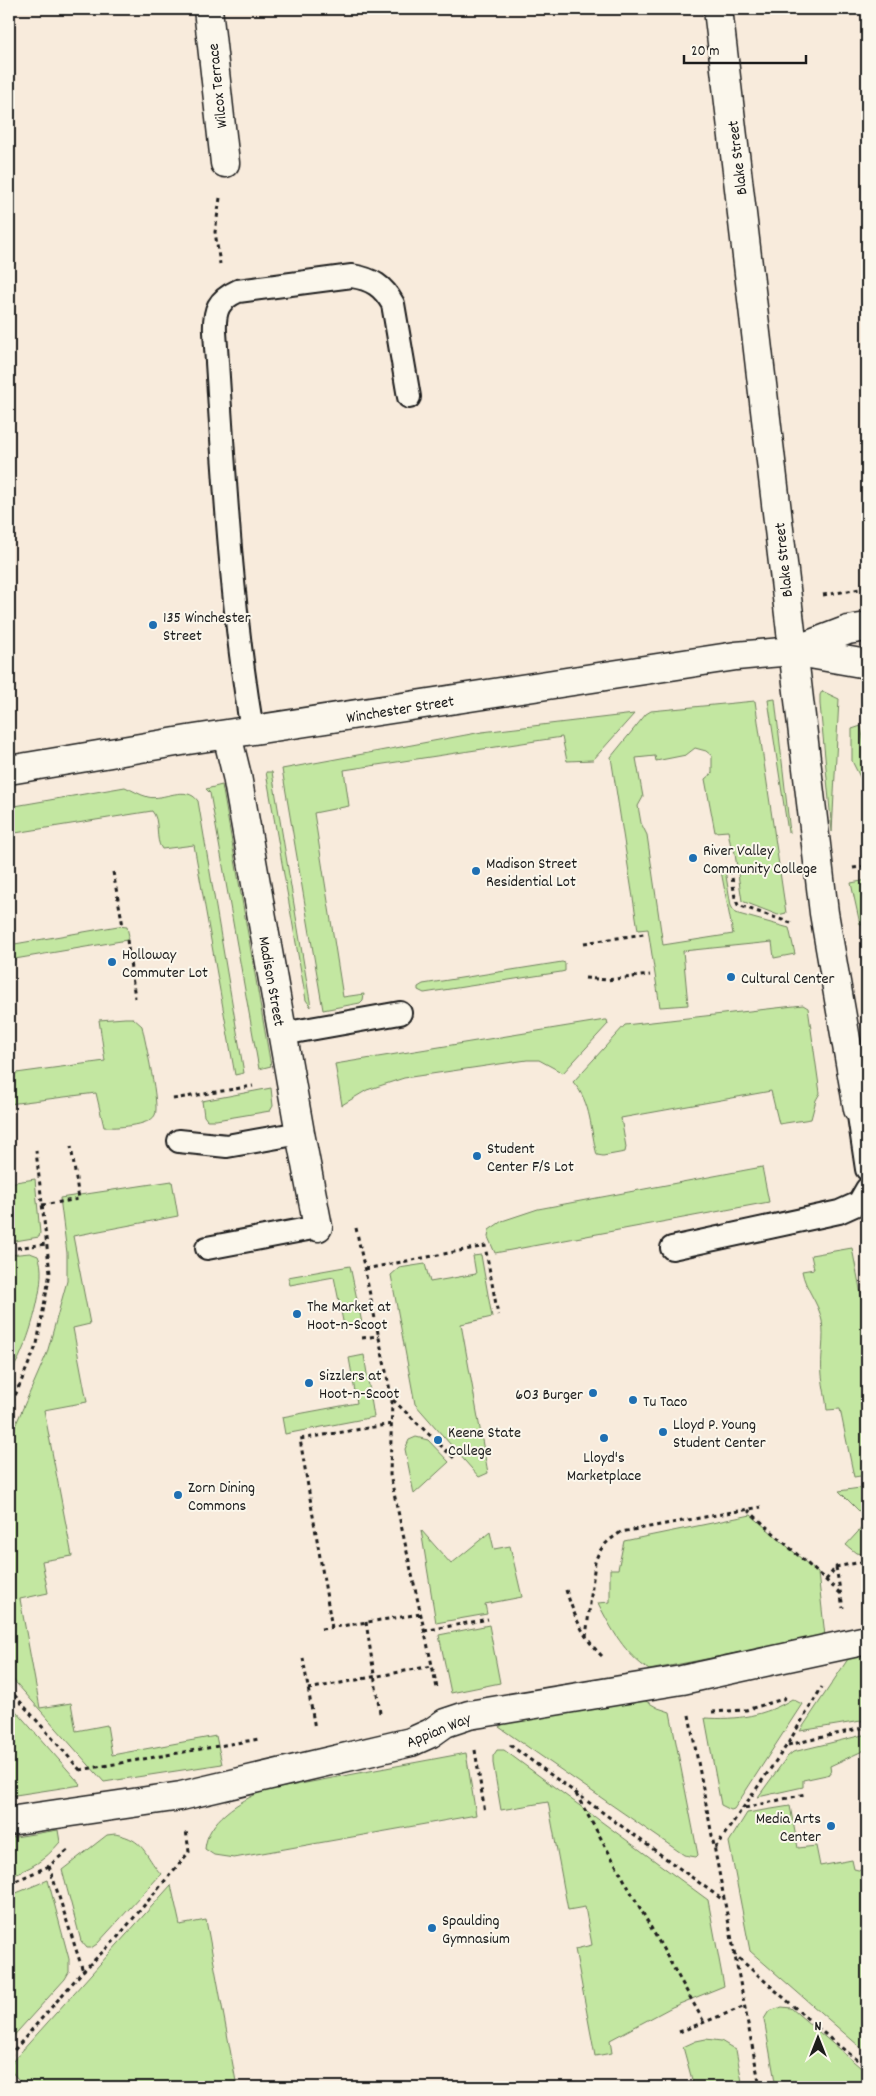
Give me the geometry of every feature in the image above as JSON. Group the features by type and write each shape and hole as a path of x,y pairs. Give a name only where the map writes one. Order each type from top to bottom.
{"street":[{"name":"Wilcox Terrace","path":"208,9 225,163"},
{"name":"Blake Street","path":"718,9 824,913 858,1110"},
{"name":"Winchester Street","path":"793,651 848,630 867,627"},
{"name":"Winchester Street","path":"9,770 240,732 736,656 793,651 861,663 867,662"},
{"name":"Madison Street","path":"240,732 237,776 318,1227"},
{"name":"Appian Way","path":"9,1822 181,1796 412,1742 431,1734 457,1719 682,1680 858,1641"}],"lane":[{"path":"240,732 244,684 232,568 214,319 218,307 225,297 238,291 352,276 367,278 378,284 387,293 393,304 409,397"},
{"path":"282,1034 400,1013"},
{"path":"858,1110 867,1169"},
{"path":"179,1141 227,1146 300,1133"},
{"path":"672,1248 839,1212 858,1204 867,1189"},
{"path":"207,1248 318,1227"}],"path":[{"path":"225,163 215,232 225,297"},
{"path":"822,595 867,588"},
{"path":"731,870 735,898 738,905 798,926"},
{"path":"113,872 123,926"},
{"path":"584,943 644,934"},
{"path":"127,940 135,998"},
{"path":"585,978 607,980 650,975"},
{"path":"173,1099 253,1086"},
{"path":"42,1205 79,1199 71,1146"},
{"path":"9,1410 36,1344 50,1273 36,1151"},
{"path":"356,1228 392,1400 390,1475 424,1631 432,1666 457,1719 485,1813"},
{"path":"9,1249 46,1244"},
{"path":"365,1269 485,1246 498,1315"},
{"path":"362,1338 379,1336"},
{"path":"9,1388 18,1387"},
{"path":"392,1400 454,1458"},
{"path":"332,1628 300,1438 392,1424"},
{"path":"586,1637 595,1562 605,1542 621,1532 761,1507"},
{"path":"748,1510 840,1593"},
{"path":"826,1580 836,1567 867,1561"},
{"path":"715,1849 858,1641 840,1593 836,1567"},
{"path":"566,1590 574,1613 586,1637 610,1665 625,1677 643,1686"},
{"path":"321,1629 421,1614"},
{"path":"424,1631 488,1619"},
{"path":"366,1622 385,1748"},
{"path":"303,1658 321,1763"},
{"path":"308,1688 432,1666"},
{"path":"682,1680 743,2007 760,2087"},
{"path":"9,1690 80,1770 103,1808 66,1853 49,1866 9,1884"},
{"path":"457,1719 575,1793 723,1900"},
{"path":"787,1745 867,1727"},
{"path":"305,1730 315,1729"},
{"path":"80,1770 266,1737"},
{"path":"575,1793 704,2022"},
{"path":"744,1808 805,1794"},
{"path":"9,2056 83,1971 116,1939 189,1852 181,1796"},
{"path":"49,1866 83,1971"},
{"path":"733,1954 834,2042 867,2068"},
{"path":"679,2032 743,2007"},
{"path":"9,2081 15,2087"}],"green space":[{"path":"822,691 839,699 832,832 820,704"},
{"path":"775,699 790,833 788,832 768,700"},
{"path":"755,701 786,913 778,915 742,901 734,847 731,847 728,831 715,832 705,779 712,773 712,756 706,751 695,748 686,755 656,761 655,756 636,758 643,797 638,806 641,823 647,835 663,945 733,934 721,871 725,870 731,906 735,913 789,928 795,954 774,958 772,942 683,951 688,1005 660,1007 648,929 638,930 611,757 646,714 651,711"},
{"path":"634,714 593,760 567,761 562,737 344,770 349,806 314,813 343,997 364,994 363,1000 360,1003 323,1010 282,769 482,732"},
{"path":"861,726 867,761 867,791 852,761 852,729"},
{"path":"266,772 272,772 311,1007 306,1000"},
{"path":"222,785 271,1066 259,1069 210,793 206,789"},
{"path":"125,787 148,797 154,798 181,793 193,796 198,801 244,1073 235,1075 194,845 162,849 158,840 155,815 152,811 9,834 9,807"},
{"path":"867,880 867,923 860,924 851,883"},
{"path":"118,926 127,927 129,936 127,940 9,960 9,945"},
{"path":"565,963 565,971 561,972 424,993 418,990 418,987 423,984"},
{"path":"803,1005 808,1008 820,1093 811,1119 779,1124 771,1091 621,1118 626,1147 625,1152 603,1156 597,1155 590,1117 584,1099 573,1082 625,1025"},
{"path":"133,1018 142,1026 156,1099 155,1115 152,1119 132,1126 104,1127 96,1093 9,1104 9,1074 105,1061 99,1020"},
{"path":"607,1020 608,1024 563,1073 539,1060 527,1060 404,1078 367,1090 342,1105 335,1064"},
{"path":"271,1088 273,1106 270,1111 216,1120 207,1120 204,1116 202,1101"},
{"path":"762,1167 769,1202 495,1253 488,1237 489,1230 502,1221 538,1209"},
{"path":"35,1179 39,1237 9,1242 9,1183"},
{"path":"172,1181 178,1216 73,1236 90,1324 73,1328 87,1402 44,1410 72,1556 42,1561 48,1593 20,1599 40,1708 71,1703 76,1731 107,1725 112,1755 216,1736 222,1764 104,1782 9,1675 9,1440 47,1353 67,1281 67,1253 60,1198"},
{"path":"852,1248 867,1325 867,1475 854,1477 840,1409 827,1410 822,1379 822,1321 802,1271 814,1269 811,1255"},
{"path":"30,1253 38,1256 41,1265 40,1289 34,1318 26,1342 9,1375 9,1255"},
{"path":"481,1255 492,1317 461,1324 488,1473 479,1477 415,1404 391,1275 399,1268 425,1264 430,1282 476,1274 473,1256"},
{"path":"350,1266 362,1323 344,1326 334,1277 290,1285 288,1277"},
{"path":"364,1355 374,1417 285,1434 282,1417 357,1403 349,1358"},
{"path":"416,1437 428,1440 449,1462 414,1494 405,1449 409,1440"},
{"path":"867,1487 867,1519 839,1491"},
{"path":"751,1515 818,1573 825,1636 649,1670 632,1656 614,1632 598,1603 610,1602 610,1569 618,1569 624,1541"},
{"path":"867,1522 867,1555 856,1553 846,1545"},
{"path":"421,1530 451,1564 490,1532 494,1549 510,1546 522,1597 485,1604 487,1614 436,1623"},
{"path":"489,1625 500,1683 451,1693 439,1635"},
{"path":"867,1651 867,1720 800,1731 848,1659"},
{"path":"637,1696 658,1708 670,1712 698,1855 696,1857 684,1855 499,1727 508,1721"},
{"path":"792,1699 802,1704 734,1809 731,1810 721,1805 705,1718 750,1716 782,1705"},
{"path":"9,1703 81,1785 9,1796"},
{"path":"867,1734 867,1749 830,1766 831,1774 803,1780 803,1787 758,1797 787,1757 793,1752"},
{"path":"497,1750 504,1750 708,1900 724,1986 672,2007 610,2040 612,2053 595,2056 575,1949 592,1945 585,1907 568,1910 548,1802 501,1810 493,1763 493,1756"},
{"path":"466,1753 476,1815 234,1858 214,1855 205,1849 212,1829 226,1813 263,1791"},
{"path":"790,1806 798,1848 816,1846 820,1866 852,1860 854,1869 867,1872 867,2053 750,1951 729,1842 747,1813"},
{"path":"58,1830 60,1842 49,1854 31,1867 9,1876 9,1838"},
{"path":"115,1834 133,1840 138,1844 161,1874 97,1944 87,1948 81,1941 62,1870 107,1835"},
{"path":"48,1880 69,1959 69,1972 65,1979 9,2041 9,1896"},
{"path":"171,1885 180,1925 206,1920 237,2087 25,2087 10,2070 12,2062"},
{"path":"782,2007 791,2008 867,2073 867,2087 776,2087 764,2019 769,2011"},
{"path":"706,2039 721,2041 736,2050 743,2087 694,2087 683,2047"}],"place":[{"name":"135 Winchester Street","path":"153,625"},
{"name":"River Valley Community College","path":"693,858"},
{"name":"Madison Street Residential Lot","path":"476,871"},
{"name":"Holloway Commuter Lot","path":"112,962"},
{"name":"Cultural Center","path":"731,977"},
{"name":"Student Center F/S Lot","path":"477,1156"},
{"name":"The Market at Hoot-n-Scoot","path":"297,1314"},
{"name":"Sizzlers at Hoot-n-Scoot","path":"309,1383"},
{"name":"603 Burger","path":"593,1393"},
{"name":"Tu Taco","path":"633,1400"},
{"name":"Lloyd P. Young Student Center","path":"663,1432"},
{"name":"Lloyd's Marketplace","path":"604,1438"},
{"name":"Keene State College","path":"438,1440"},
{"name":"Zorn Dining Commons","path":"178,1495"},
{"name":"Media Arts Center","path":"831,1826"},
{"name":"Spaulding Gymnasium","path":"432,1928"}]}
